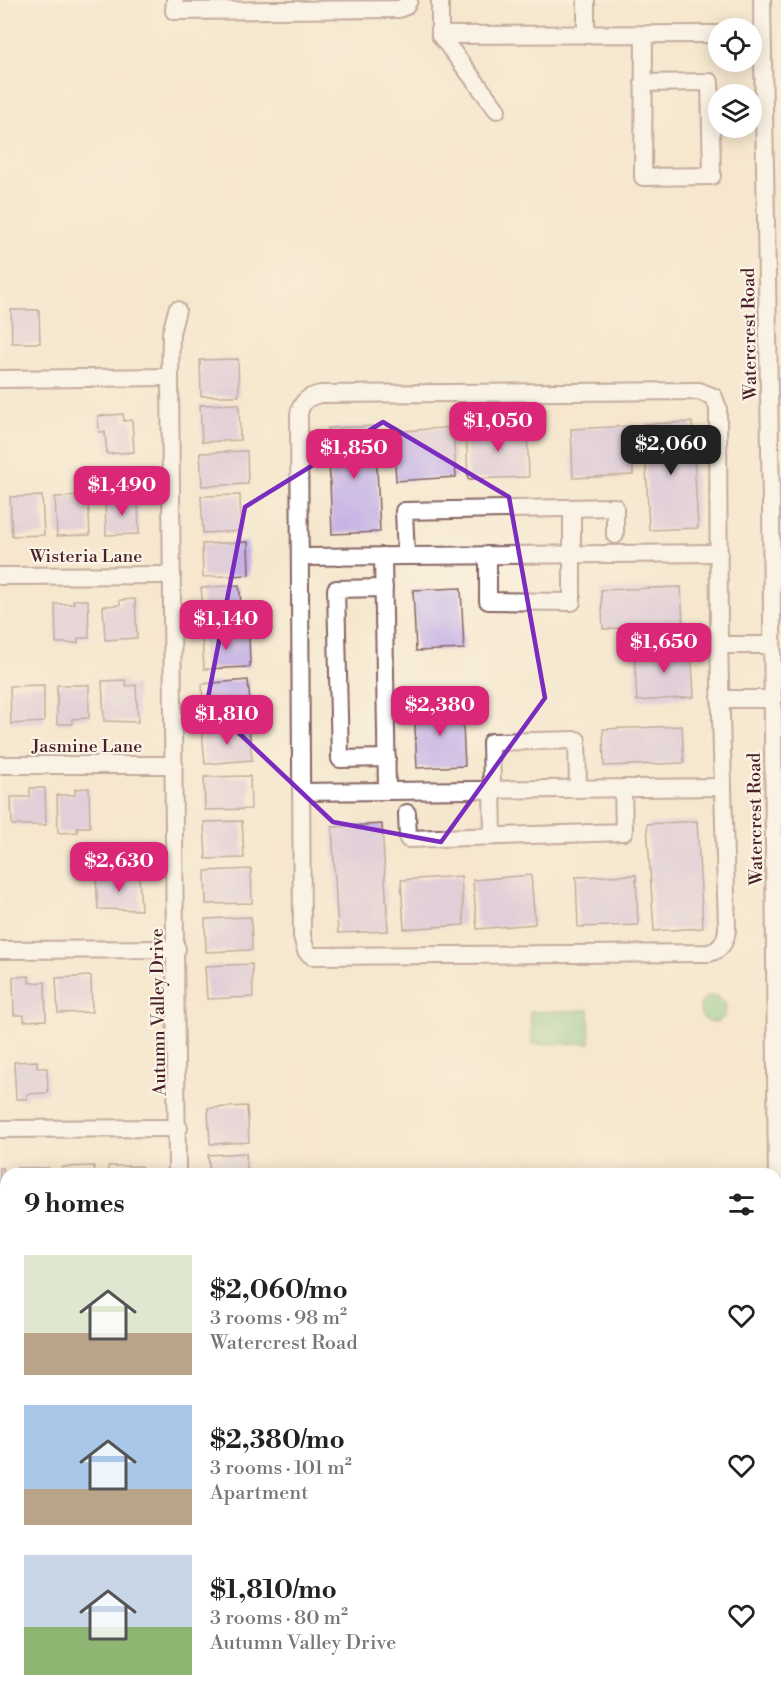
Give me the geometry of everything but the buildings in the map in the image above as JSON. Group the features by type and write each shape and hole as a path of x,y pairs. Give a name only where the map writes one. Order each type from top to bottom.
{"street":[{"path":"174,0 174,11 250,5 399,9 406,6 409,0"},
{"path":"440,0 440,36 497,110"},
{"path":"586,0 586,35"},
{"name":"Watercrest Road","path":"759,18 762,0"},
{"path":"440,36 708,34"},
{"path":"643,83 710,82 712,176 643,177 643,83 644,35"},
{"name":"Watercrest Road","path":"758,72 773,699 776,1168"},
{"name":"Autumn Valley Drive","path":"177,310 171,333 170,377 179,1128 177,1168"},
{"path":"0,379 170,377"},
{"path":"705,392 714,397 718,408 718,553 727,929 725,941 715,951 318,958 306,951 302,936 299,409 310,396 705,392"},
{"path":"406,556 404,511 615,507 615,535"},
{"path":"488,555 488,601 572,602 572,508"},
{"path":"300,557 718,553"},
{"path":"383,556 387,790"},
{"name":"Wisteria Lane","path":"0,576 172,575"},
{"path":"384,588 336,590 336,601 340,759 387,758"},
{"path":"719,645 772,645"},
{"path":"720,699 773,699"},
{"path":"493,836 491,742 577,740 578,789"},
{"name":"Jasmine Lane","path":"0,765 174,765"},
{"path":"301,792 722,787"},
{"path":"407,813 408,839 624,832 623,788"},
{"path":"0,950 177,949"},
{"path":"0,1129 179,1128"}],"highlighted area":[{"path":"383,422 509,497 545,698 441,842 333,822 207,703 245,507"}],"green space":[{"path":"713,996 722,1000 726,1009 722,1018 713,1022 704,1018 700,1009 704,1000"},
{"path":"589,1010 590,1043 532,1044 530,1012"}]}
